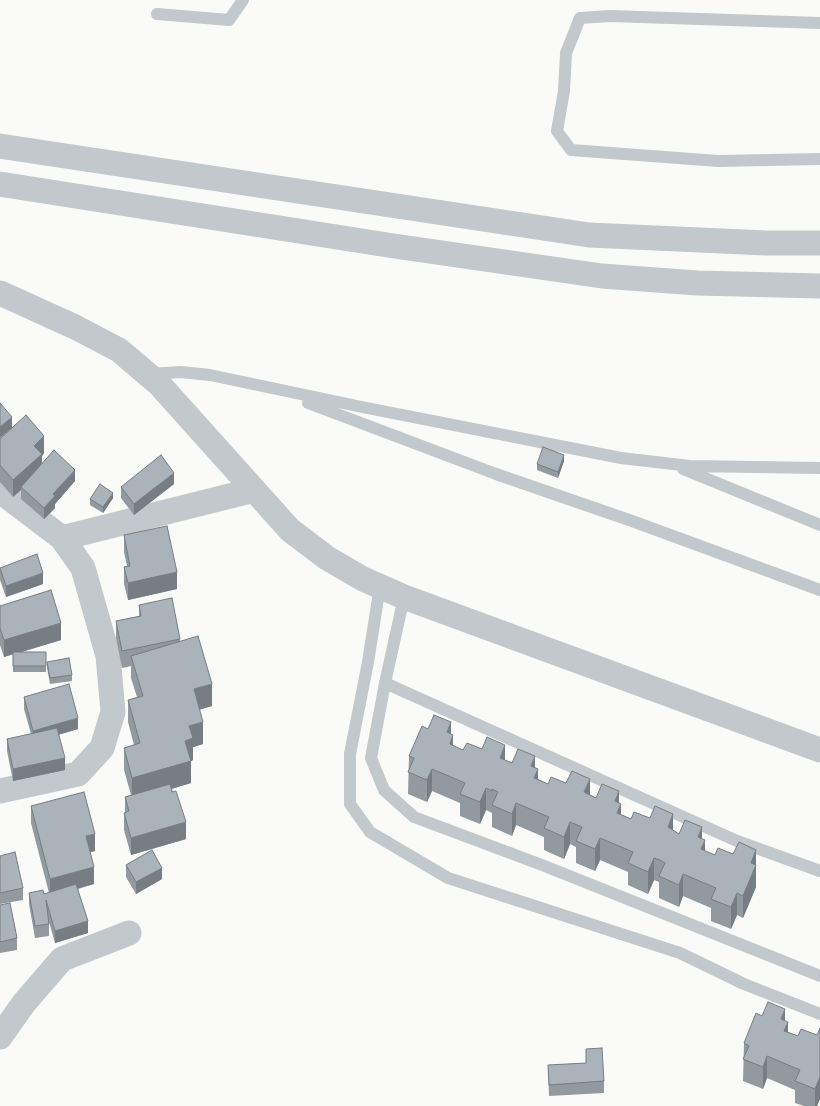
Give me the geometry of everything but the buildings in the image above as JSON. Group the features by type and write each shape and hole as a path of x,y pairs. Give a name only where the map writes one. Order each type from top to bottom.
{"street":[{"path":"0,146 589,235 766,243 820,243"},
{"path":"0,184 394,246 602,276 697,283 820,286"},
{"path":"0,293 119,350 159,384 290,530 327,558 363,579 404,597 820,750"},
{"path":"62,538 254,490"},
{"path":"0,491 62,538 83,568 108,656 113,712 102,748 78,774 0,791"},
{"path":"0,1037 24,1003 62,959 129,934"}],"lane":[{"path":"157,14 228,20 242,0"},
{"path":"820,23 610,16 580,18 566,53 564,91 557,131 571,150 718,161 820,159"},
{"path":"147,374 181,372 210,375 620,458 690,466 820,468"},
{"path":"265,387 496,474 632,521 820,590"},
{"path":"671,464 820,525"},
{"path":"380,586 368,662 350,754 350,804 370,832 448,878 680,953 744,984 820,1014"},
{"path":"404,597 371,758 384,790 414,818 542,865 820,976"},
{"path":"385,683 737,841 820,871"}]}
